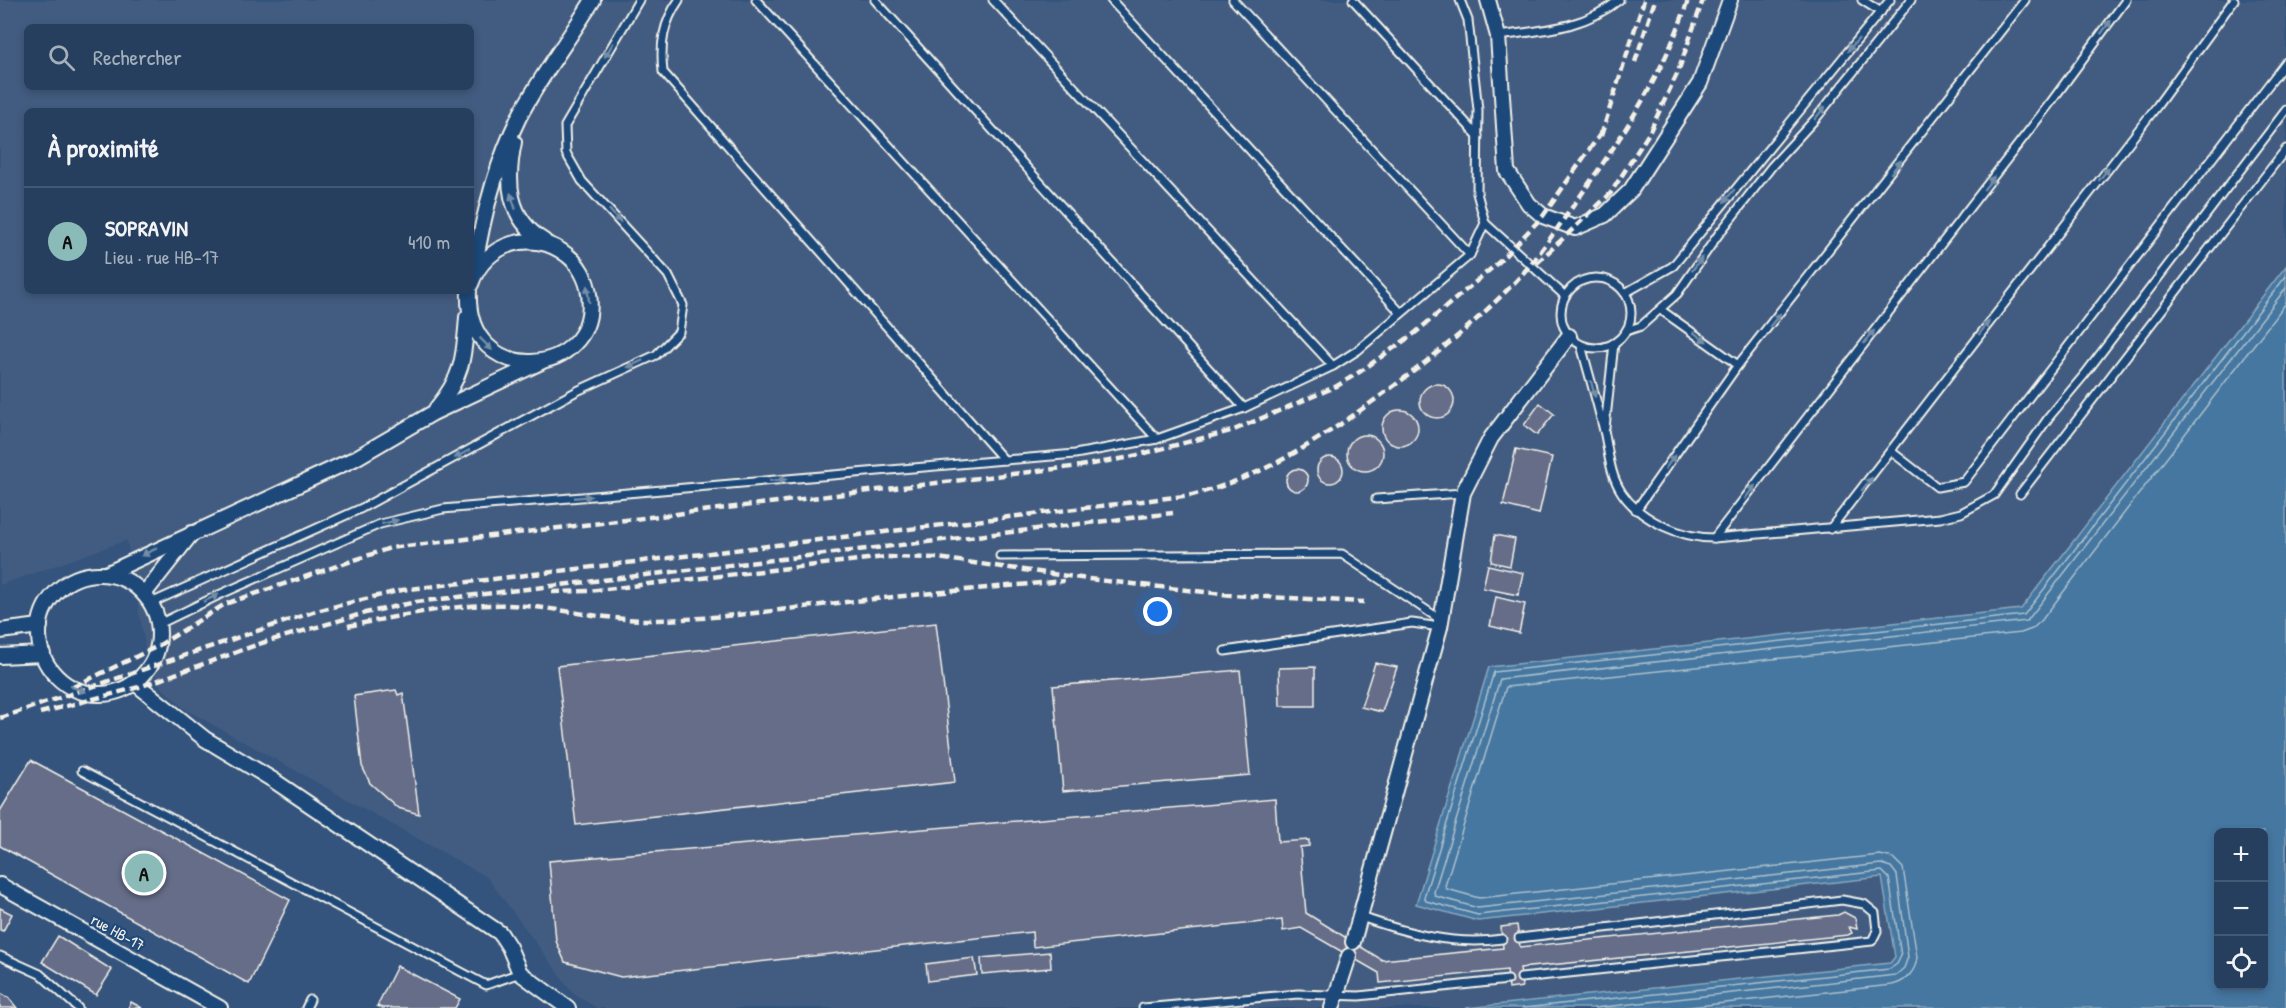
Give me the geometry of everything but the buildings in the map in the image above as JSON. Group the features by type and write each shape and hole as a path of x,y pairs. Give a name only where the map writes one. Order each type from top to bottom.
{"street":[{"path":"474,274 488,201 501,159 520,116 593,0"},
{"path":"1488,0 1498,36 1507,171 1529,204 1543,216 1575,228 1605,216 1631,190 1700,83 1730,0"},
{"path":"106,574 127,580 148,599 159,624 155,657 135,683 115,693 93,694 72,688 54,674 40,644 40,626 48,601 64,585 83,576 106,574 354,459 433,413 561,354 577,339 586,320 590,301 586,281 576,264 530,233 523,224 510,196 509,178 520,116"},
{"path":"474,278 488,257 506,245 528,241 549,244"},
{"path":"433,413 452,390 461,371 465,353 469,294"},
{"path":"468,308 473,327 492,351 520,363 541,362"},
{"path":"1353,942 1440,623 1463,493 1491,438 1569,336"},
{"path":"148,599 194,532"},
{"path":"0,631 40,626"},
{"path":"0,656 43,654"},
{"path":"135,683 205,739 273,780 500,933 520,973 568,1008"},
{"name":"rue HB-17","path":"0,885 220,1008"},
{"path":"1334,1002 1349,956"}],"lane":[{"path":"148,599 362,508 577,392 656,355 679,332 683,305 668,275 582,181 566,153 565,126 639,0"},
{"path":"679,0 667,17 661,52 663,72 1004,460"},
{"path":"756,0 1156,439"},
{"path":"875,0 1244,408"},
{"path":"993,0 1333,366"},
{"path":"1112,0 1401,313"},
{"path":"1233,0 1470,255"},
{"path":"1353,0 1478,136"},
{"path":"1460,0 1468,21 1478,110 1477,193 1485,223 1565,296"},
{"path":"1498,36 1561,28 1601,15 1620,0"},
{"path":"1862,0 1881,12"},
{"path":"1625,293 1673,266 1890,0"},
{"path":"1626,331 1631,312 1625,293 1613,283 1598,278 1582,280 1565,296 1561,320 1569,336 1581,345 1598,348 1614,343 1626,331 1641,326 1661,309 1677,294 1718,235 1772,166 1816,117 1911,0"},
{"path":"1636,510 1738,365 2025,0"},
{"path":"1714,538 2051,102 2126,0"},
{"path":"1830,529 1892,452 1980,332 2157,106 2234,0"},
{"path":"1892,452 1937,487 1964,482 2286,62"},
{"path":"1581,345 1605,434 1611,470 1621,492 1636,510 1675,531 1698,538 1714,538 1940,518 1961,513 1994,495 2049,417 2085,374 2286,110"},
{"path":"2020,494 2286,149"},
{"path":"159,624 380,524 443,509 1075,454 1156,439 1244,408 1333,366 1358,350 1470,255 1485,223"},
{"path":"1661,309 1738,365"},
{"path":"1605,434 1614,343"},
{"path":"1376,499 1463,493"},
{"path":"1000,556 1342,554 1440,623"},
{"path":"1225,651 1412,623 1440,623"},
{"path":"82,771 486,985 520,973"},
{"path":"1519,938 1842,900 1864,904 1875,913 1877,931 1872,941 1521,978"},
{"path":"1361,917 1392,928 1444,940 1483,942 1502,939"},
{"path":"0,956 40,974 78,1008"},
{"path":"1143,1008 1298,994 1334,1002 1508,980"},
{"path":"306,1008 310,1000"}],"shaded area":[{"path":"0,0 2286,0 2286,1008 597,1008 574,994 487,877 185,709 161,687 147,658 127,540 0,585"}],"water":[{"path":"2286,266 2286,1008 1466,1008 1890,963 1895,957 1882,877 1478,921 1416,904 1489,667 2021,609"}],"railway":[{"path":"1601,136 1644,0"},
{"path":"1635,62 1655,0"},
{"path":"0,718 316,611 402,590 1192,495 1240,479 1306,446 1369,404 1445,346 1515,282 1547,243 1625,130 1667,54 1688,0"},
{"path":"1537,263 1610,194 1649,133 1678,72 1703,0"},
{"path":"73,687 158,646 225,604 390,548 1080,466 1126,458 1234,430 1337,386 1415,333 1499,262 1543,216 1603,130"},
{"path":"40,713 139,687 262,643 365,613 416,602 1173,513"},
{"path":"552,592 588,591 885,557 938,558 1088,579 1231,595 1364,602"},
{"path":"348,626 437,610 491,605 531,606 629,619 694,618 1064,581"}],"place":[{"name":"SOPRAVIN","path":"144,873"}]}
